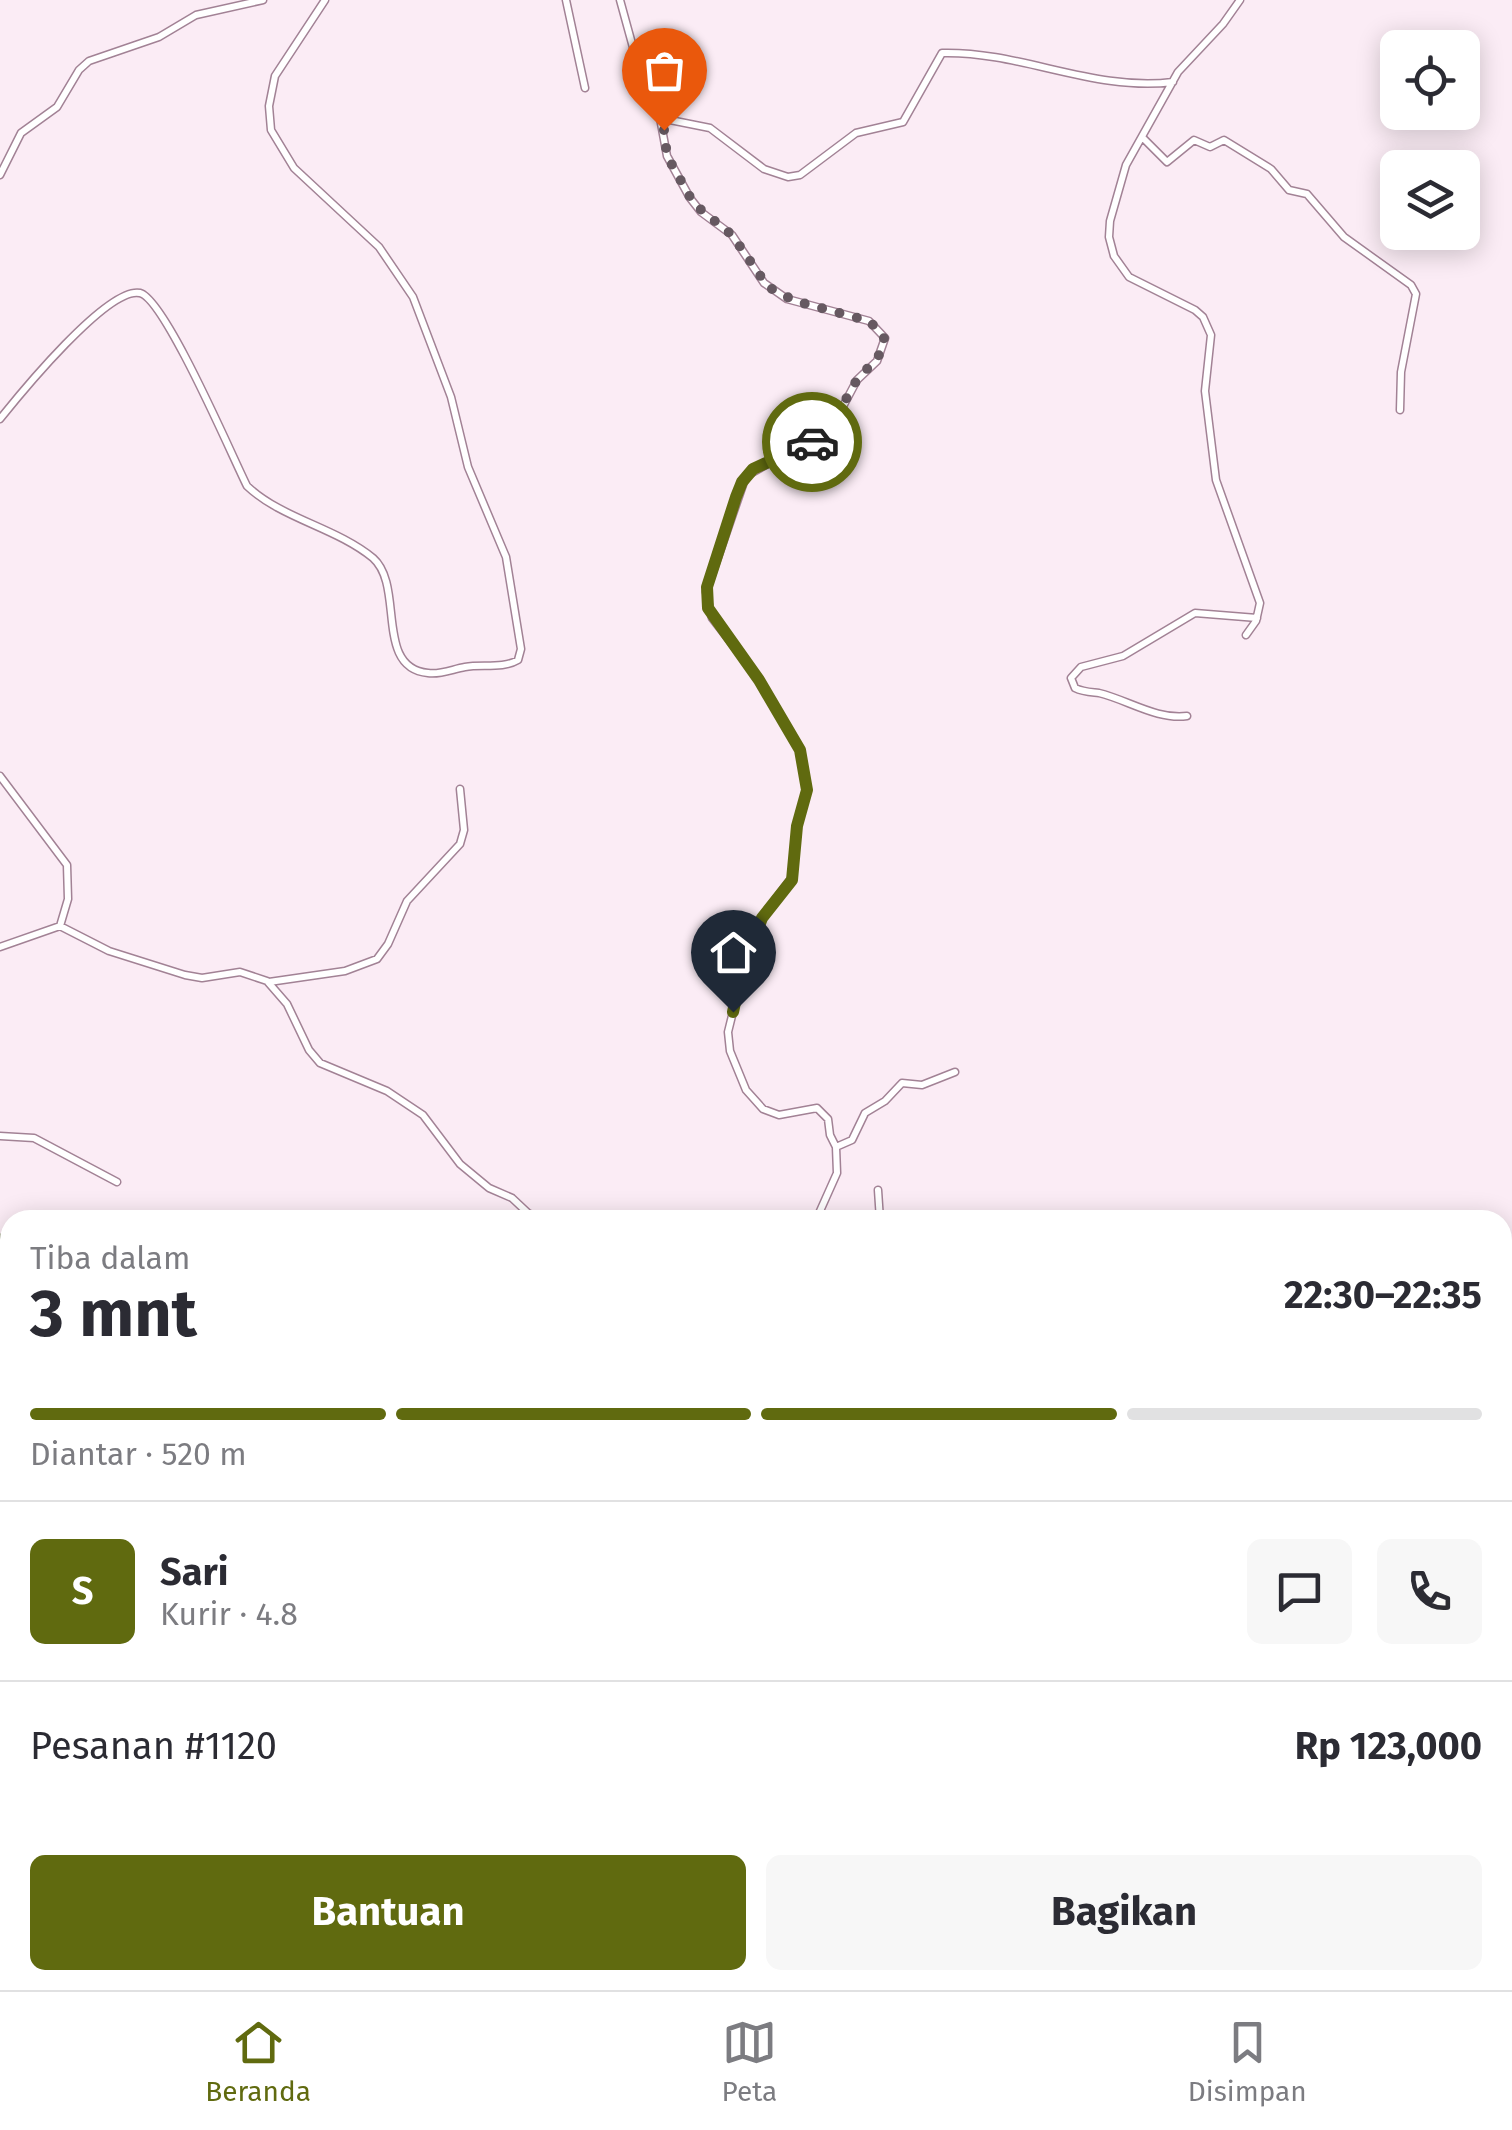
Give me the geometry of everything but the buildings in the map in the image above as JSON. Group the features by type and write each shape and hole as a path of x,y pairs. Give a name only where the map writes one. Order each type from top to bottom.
{"street":[{"path":"0,176 21,132 56,107 79,70 89,62 119,48 159,37 196,15 263,0"},
{"path":"0,419 41,371 96,317 125,295 144,295 172,330 246,486 265,501 362,550 384,571 395,641 407,663 421,672 434,674 476,665 510,665 518,660 522,649 506,557 468,467 452,397 413,297 379,246 294,168 271,130 268,106 275,76 325,0"},
{"path":"566,0 584,88"},
{"path":"620,0 645,91 660,118 667,156 694,204 732,235 768,287 795,301 869,321 885,338 876,361 857,380 831,429 746,476 706,592 712,618 759,680 800,750 807,787 797,826 793,876 764,913 747,955 728,1032 730,1051 746,1090 763,1109 779,1115 818,1108 828,1118 836,1147 837,1174 821,1210"},
{"path":"1240,0 1224,24 1178,72 1126,166 1110,220 1110,244 1117,263 1129,278 1194,310 1209,328 1211,350 1206,391 1214,472 1258,593 1258,618 1246,635"},
{"path":"660,118 710,128 764,169 792,176 803,173 850,136 903,122 942,54 1032,65 1124,85 1174,82"},
{"path":"1143,138 1167,162 1194,140 1210,147 1224,140 1233,144 1272,169 1289,190 1307,194 1344,237 1376,256 1411,285 1416,294 1401,372 1400,410"},
{"path":"1187,716 1164,714 1083,692 1075,688 1071,678 1080,666 1123,656 1196,613 1258,618"},
{"path":"0,776 67,865 68,899 60,926"},
{"path":"0,947 60,926 108,951 202,978 240,972 269,982 345,972 377,959 407,902 424,880 454,854 462,840 460,789"},
{"path":"269,982 288,1004 309,1050 320,1063 387,1092 423,1115 460,1164 489,1188 512,1198 526,1210"},
{"path":"836,1147 852,1140 864,1113 902,1083 922,1085 955,1072"},
{"path":"0,1136 34,1138 117,1182"},
{"path":"878,1190 879,1210"}],"way so far":[{"path":"664,130 667,156 694,204 732,235 768,287 780,296 869,321 884,336 879,357 854,384 835,424 812,442"}],"route":[{"path":"733,1012 742,970 762,918 792,880 797,826 807,787 800,750 759,680 712,618 706,592 746,476 753,469 812,442"}]}
